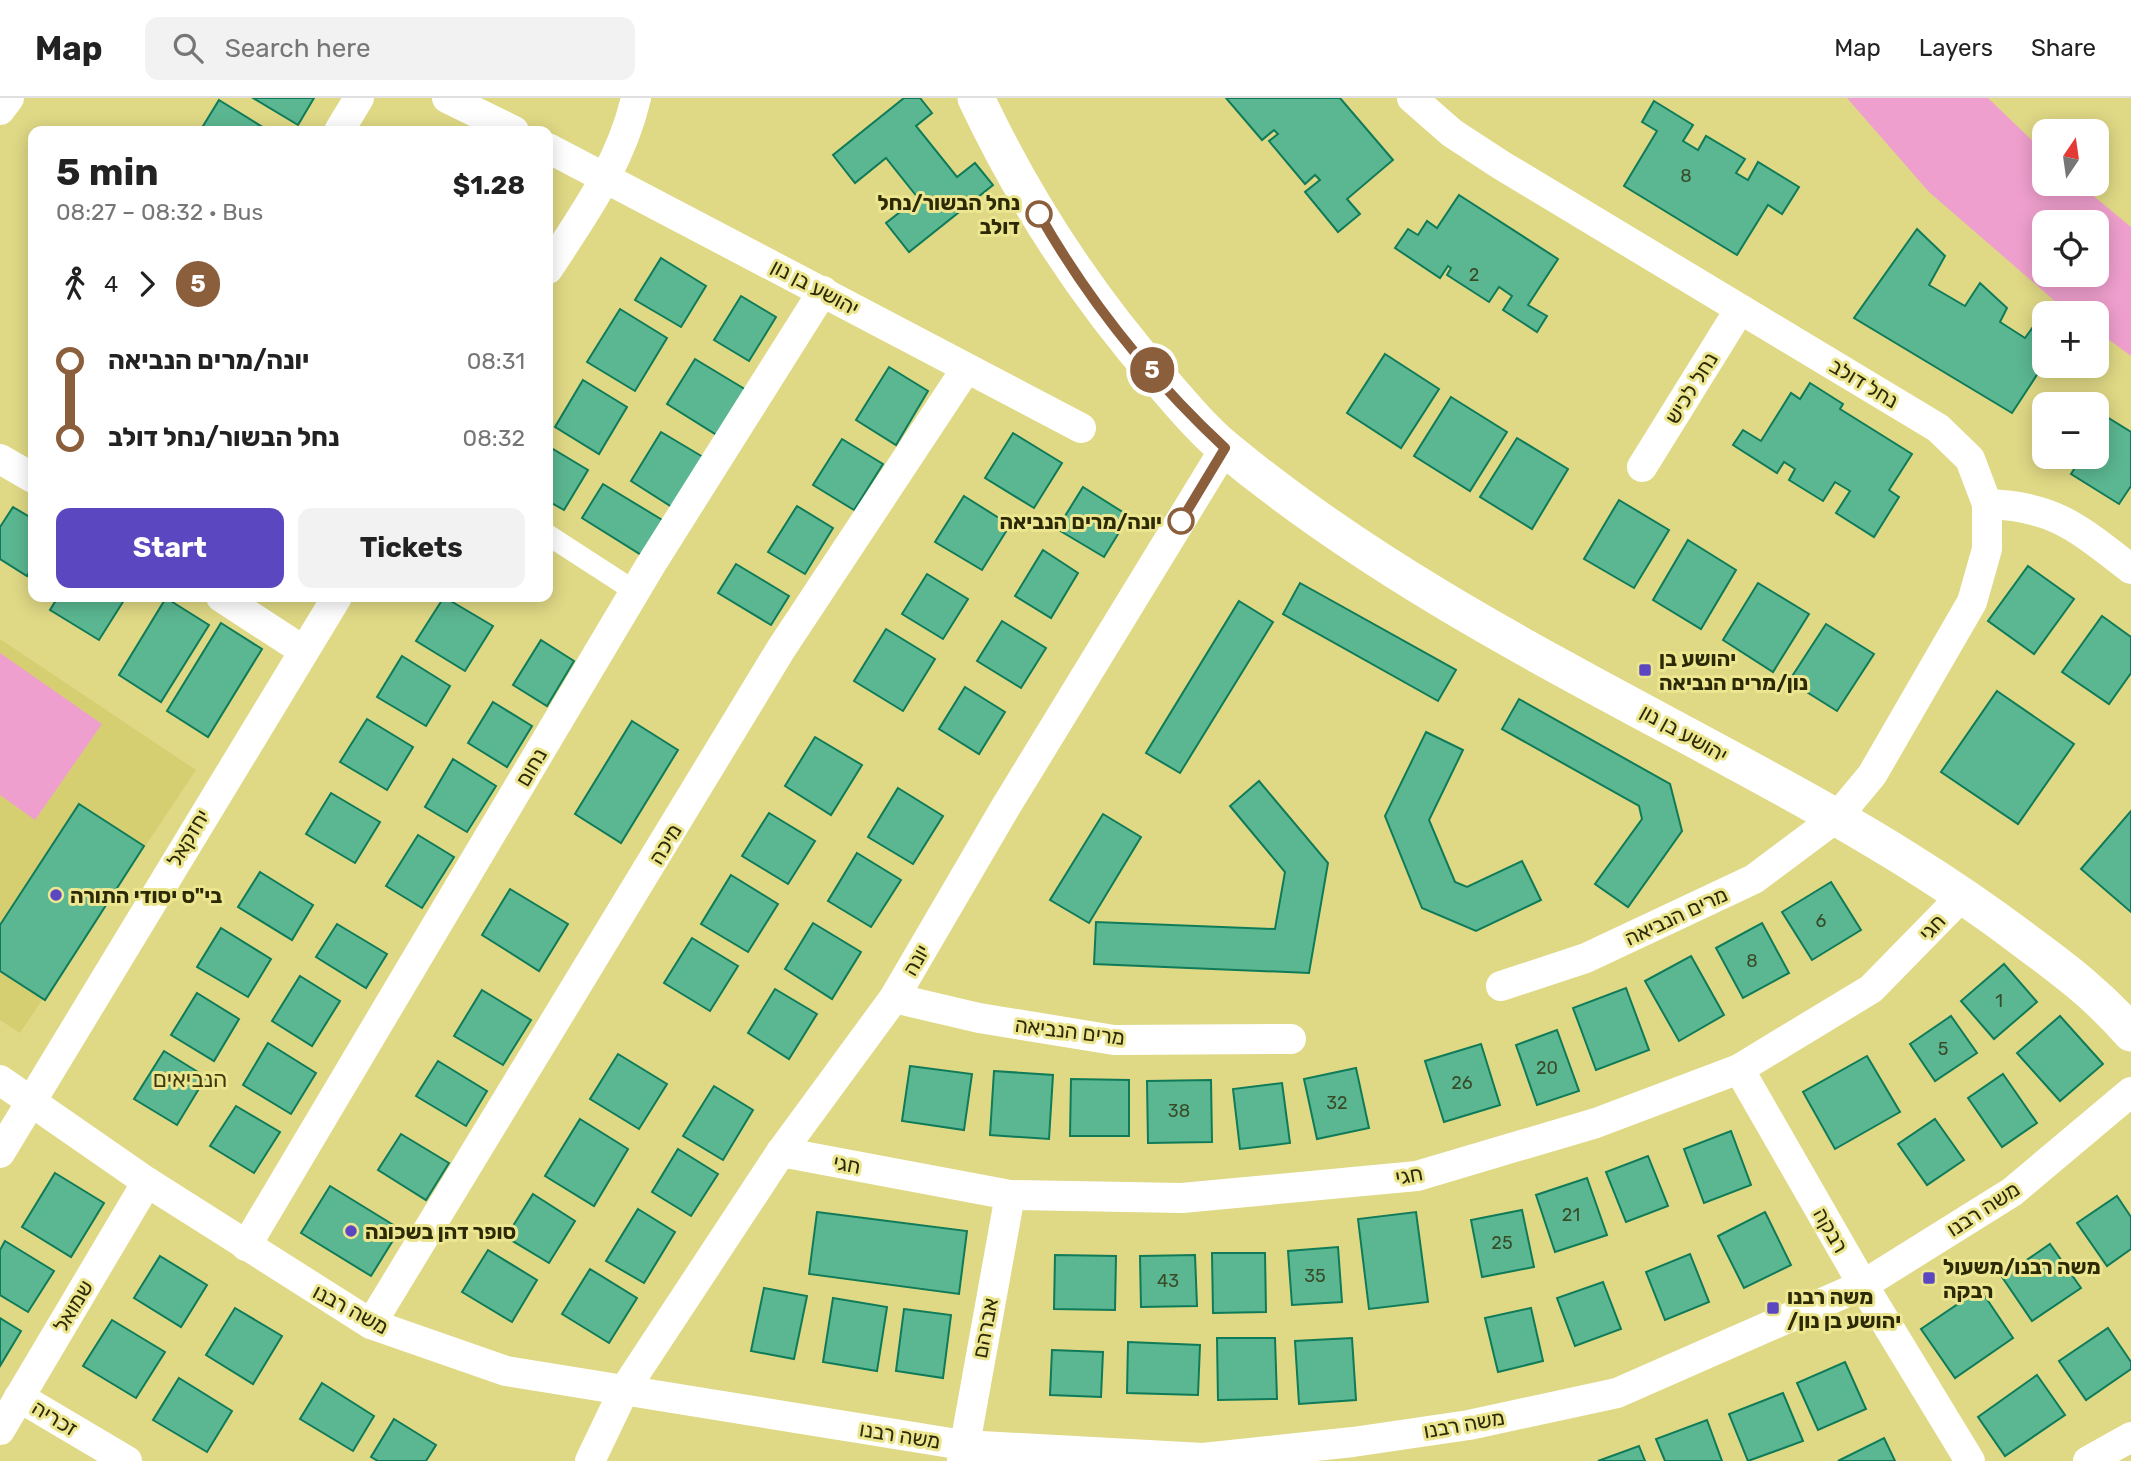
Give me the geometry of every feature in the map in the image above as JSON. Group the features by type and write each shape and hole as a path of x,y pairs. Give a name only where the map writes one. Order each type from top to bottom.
{"street":[{"path":"0,110 9,98"},
{"path":"341,126 359,98"},
{"path":"447,98 504,126"},
{"path":"553,261 608,177 629,130 636,98"},
{"name":"יהושע בן נון","path":"976,98 998,145 1060,251 1143,360 1225,448 1397,572 1491,628 1837,817 1964,894 2098,996 2131,1032"},
{"name":"נחל דולב","path":"1412,98 1452,133 1501,165 1938,428 1970,459 1987,504 1987,549 1972,602 1872,775 1837,817"},
{"name":"יהושע בן נון","path":"553,150 1081,428"},
{"name":"נחום","path":"247,1246 636,592 823,292"},
{"name":"נחל לכיש","path":"1642,467 1740,309"},
{"name":"מיכה","path":"371,1324 781,649 966,369"},
{"name":"יונה","path":"590,1461 623,1392 781,1152 894,998 1005,808 1225,448"},
{"path":"0,459 28,475"},
{"path":"1987,504 2044,510 2090,537 2131,569"},
{"path":"553,538 636,592"},
{"path":"229,602 304,650"},
{"name":"יחזקאל","path":"0,1153 334,602"},
{"name":"מרים הנביאה","path":"1501,986 1586,958 1754,879 1837,817"},
{"name":"חגי","path":"781,1152 1010,1195 1182,1198 1417,1176 1596,1123 1739,1069 1871,989 1964,894"},
{"name":"מרים הנביאה","path":"894,998 979,1018 1114,1040 1291,1039"},
{"name":"רבקה","path":"1739,1069 1863,1285 1970,1461"},
{"name":"משה רבנו","path":"0,1080 146,1182 371,1324 506,1371 963,1453 1203,1458 1353,1442 1469,1425 1617,1392 1863,1285 2012,1192 2131,1092"},
{"name":"שמואל","path":"0,1430 146,1182"},
{"name":"אברהם","path":"963,1453 1010,1195"},
{"name":"זכריה","path":"19,1397 127,1461"},
{"path":"2088,1461 2131,1437"}],"shaded area":[{"path":"1847,98 1988,98 2032,140 2032,196 2094,196 2131,227 2131,356 2109,340 2109,301 2055,301 2039,287 2109,287 2109,210 2032,210 2032,281 1929,192"},
{"name":"בי\"ס יסודי התורה","path":"0,639 196,770 20,1033 0,1020"},
{"path":"0,653 102,724 35,820 0,795"}],"building":[{"path":"253,98 314,98 298,125"},
{"path":"904,98 920,98 932,113 916,126 957,177 975,163 993,185 909,252 886,223 918,198 886,158 855,183 833,155"},
{"path":"1226,98 1340,98 1393,160 1347,199 1360,214 1338,232 1305,192 1320,180 1315,175 1305,184 1269,141 1278,134 1274,130 1262,140"},
{"path":"219,100 261,126 203,126"},
{"path":"1654,101 1693,125 1683,141 1698,150 1706,136 1745,159 1736,173 1748,180 1758,162 1799,187 1782,214 1768,205 1737,255 1624,186 1657,131 1642,122"},
{"path":"1459,195 1558,259 1528,305 1547,316 1537,332 1503,310 1512,296 1499,287 1489,302 1447,275 1451,268 1448,266 1440,278 1395,248 1408,229 1418,235 1427,221 1437,228"},
{"path":"1917,229 1945,256 1929,285 1965,306 1980,283 2007,308 2000,322 2025,338 2032,328 2032,378 2035,378 2012,413 1854,318"},
{"path":"661,258 706,286 681,327 635,300"},
{"path":"741,296 776,317 749,361 714,340"},
{"path":"620,309 667,338 635,391 587,362"},
{"path":"1385,354 1439,389 1401,448 1347,413"},
{"path":"695,359 748,391 720,437 667,404"},
{"path":"889,367 928,391 896,445 856,420"},
{"path":"583,380 627,407 599,454 555,427"},
{"path":"1810,383 1843,404 1840,409 1912,454 1889,490 1899,497 1874,537 1836,513 1850,491 1835,482 1823,501 1789,480 1795,469 1784,462 1777,473 1733,445 1743,430 1761,441 1791,393 1800,399"},
{"path":"1451,397 1507,432 1470,491 1414,456"},
{"path":"2109,418 2131,432 2131,486 2119,504 2071,474 2074,469 2109,469"},
{"path":"661,432 703,457 672,507 631,481"},
{"path":"1013,433 1062,463 1034,508 985,478"},
{"path":"1517,438 1568,469 1532,529 1480,497"},
{"path":"842,439 883,464 854,510 813,485"},
{"path":"553,449 588,470 564,510 553,504"},
{"path":"603,484 664,521 643,556 582,518"},
{"path":"1083,487 1129,516 1104,557 1057,529"},
{"path":"964,496 1010,525 982,570 935,542"},
{"path":"1619,500 1669,530 1634,588 1584,559"},
{"path":"797,506 833,528 805,574 768,552"},
{"path":"13,507 28,516 27,576 0,559 0,527"},
{"path":"1688,540 1736,570 1701,629 1653,600"},
{"path":"1043,550 1078,573 1051,618 1015,596"},
{"path":"736,564 789,596 771,625 718,593"},
{"path":"2028,566 2074,599 2034,654 1988,621"},
{"path":"927,574 968,599 943,639 902,614"},
{"path":"1300,583 1456,670 1438,701 1283,614"},
{"path":"1758,583 1809,614 1773,672 1723,640"},
{"path":"1239,601 1273,622 1180,773 1146,753"},
{"path":"55,602 123,602 99,640 50,610"},
{"path":"164,602 172,602 209,625 161,702 119,675"},
{"path":"441,602 452,602 493,626 465,671 416,641"},
{"path":"2102,616 2131,637 2131,673 2109,704 2062,672"},
{"path":"1002,621 1046,648 1021,688 977,661"},
{"path":"221,623 262,649 208,737 167,711"},
{"path":"1826,624 1874,654 1837,711 1789,681"},
{"path":"886,629 935,659 903,711 854,681"},
{"path":"541,640 574,661 547,706 513,685"},
{"path":"402,656 450,686 426,726 377,697"},
{"path":"965,687 1005,712 979,754 939,729"},
{"path":"1997,691 2074,744 2018,824 1941,772"},
{"path":"1519,699 1670,784 1682,831 1628,907 1595,884 1642,819 1639,806 1502,729"},
{"path":"493,702 532,726 507,767 468,743"},
{"path":"367,719 413,747 387,790 340,762"},
{"path":"632,721 678,750 621,843 575,814"},
{"path":"1426,732 1463,750 1429,820 1455,882 1467,887 1522,861 1541,900 1476,931 1422,908 1385,816"},
{"path":"815,737 862,765 831,815 785,786"},
{"path":"453,759 496,786 467,832 425,807"},
{"path":"1259,781 1328,863 1309,973 1094,964 1096,922 1275,929 1285,872 1230,806"},
{"path":"898,788 943,816 913,864 868,837"},
{"path":"331,793 380,822 355,863 306,834"},
{"path":"79,804 144,846 45,1000 0,971 0,925"},
{"path":"2131,811 2131,912 2081,869"},
{"path":"769,813 815,841 788,884 742,856"},
{"path":"1103,814 1141,837 1089,923 1050,900"},
{"path":"418,835 454,857 422,908 386,886"},
{"path":"857,853 901,880 871,927 828,901"},
{"path":"260,872 313,905 292,940 238,907"},
{"path":"731,875 778,904 748,952 701,924"},
{"path":"1831,882 1861,930 1812,960 1782,912"},
{"path":"510,889 568,924 539,971 482,935"},
{"path":"813,923 861,952 832,999 785,969"},
{"path":"1762,923 1789,973 1743,998 1716,948"},
{"path":"337,924 387,954 366,988 316,957"},
{"path":"221,928 271,959 248,997 197,967"},
{"path":"692,938 738,966 710,1011 664,983"},
{"path":"1691,956 1724,1015 1679,1041 1645,981"},
{"path":"2004,964 2037,1002 1994,1039 1961,1001"},
{"path":"300,976 340,1001 312,1046 272,1021"},
{"path":"1626,988 1649,1050 1596,1070 1573,1008"},
{"path":"775,989 817,1014 789,1059 748,1033"},
{"path":"482,990 531,1020 503,1065 454,1036"},
{"path":"197,993 239,1019 214,1061 171,1035"},
{"path":"1951,1016 1977,1053 1935,1081 1910,1044"},
{"path":"2060,1016 2103,1064 2060,1101 2017,1053"},
{"path":"1557,1030 1579,1091 1537,1105 1516,1045"},
{"path":"268,1043 316,1073 291,1114 243,1085"},
{"path":"1481,1044 1500,1105 1444,1122 1425,1061"},
{"path":"164,1051 206,1077 177,1125 134,1099"},
{"path":"618,1054 667,1084 639,1129 590,1099"},
{"path":"1867,1056 1900,1112 1835,1149 1803,1092"},
{"path":"438,1061 487,1091 466,1126 416,1096"},
{"path":"910,1066 972,1074 964,1130 902,1121"},
{"path":"1356,1068 1369,1128 1317,1139 1304,1079"},
{"path":"994,1071 1053,1075 1049,1139 990,1135"},
{"path":"2003,1074 2037,1123 2002,1147 1968,1098"},
{"path":"1071,1079 1129,1080 1129,1136 1070,1136"},
{"path":"1211,1080 1212,1142 1148,1143 1147,1081"},
{"path":"1282,1083 1290,1143 1240,1149 1233,1089"},
{"path":"714,1086 753,1110 723,1160 683,1136"},
{"path":"236,1106 280,1132 254,1173 210,1146"},
{"path":"580,1119 628,1149 594,1206 545,1176"},
{"path":"1935,1119 1964,1160 1927,1185 1898,1144"},
{"path":"1731,1131 1751,1185 1704,1203 1684,1149"},
{"path":"401,1134 449,1163 426,1200 378,1170"},
{"path":"678,1149 718,1174 691,1216 652,1192"},
{"path":"1648,1156 1668,1206 1626,1222 1606,1172"},
{"path":"55,1173 104,1203 71,1257 22,1227"},
{"path":"1587,1178 1607,1235 1555,1252 1536,1195"},
{"name":"סופר דהן בשכונה","path":"330,1186 400,1229 371,1276 301,1233"},
{"path":"533,1194 575,1221 549,1263 506,1237"},
{"path":"2117,1196 2131,1217 2131,1249 2107,1266 2077,1223"},
{"path":"638,1209 675,1232 644,1283 606,1261"},
{"path":"1522,1210 1534,1267 1482,1277 1471,1220"},
{"path":"817,1212 967,1231 959,1294 809,1274"},
{"path":"1416,1212 1428,1302 1369,1309 1358,1219"},
{"path":"1765,1212 1791,1265 1744,1288 1718,1236"},
{"path":"5,1241 54,1271 28,1312 0,1295 0,1250"},
{"path":"2050,1244 2081,1288 2032,1321 2002,1277"},
{"path":"1338,1247 1342,1302 1292,1305 1288,1251"},
{"path":"488,1250 537,1280 512,1322 462,1292"},
{"path":"1212,1253 1265,1253 1266,1312 1213,1313"},
{"path":"1690,1254 1709,1302 1665,1320 1646,1272"},
{"path":"1055,1255 1116,1256 1115,1310 1054,1309"},
{"path":"1195,1255 1197,1306 1141,1307 1140,1256"},
{"path":"160,1256 207,1285 181,1327 134,1298"},
{"path":"590,1269 637,1298 609,1343 562,1314"},
{"path":"1603,1282 1621,1329 1575,1346 1557,1298"},
{"path":"764,1288 807,1296 794,1359 751,1351"},
{"path":"1980,1289 2013,1338 1955,1378 1921,1329"},
{"path":"833,1298 887,1307 877,1371 823,1362"},
{"path":"235,1308 282,1336 253,1384 206,1355"},
{"path":"1531,1308 1543,1361 1498,1372 1485,1318"},
{"path":"904,1309 951,1315 943,1378 896,1371"},
{"path":"0,1318 21,1331 0,1366"},
{"path":"112,1320 165,1352 136,1398 83,1366"},
{"path":"2108,1328 2131,1362 2131,1369 2086,1400 2059,1361"},
{"path":"1217,1338 1275,1338 1277,1399 1218,1400"},
{"path":"1352,1338 1356,1400 1299,1404 1295,1341"},
{"path":"1128,1342 1200,1345 1198,1395 1127,1393"},
{"path":"1052,1350 1103,1352 1101,1397 1050,1395"},
{"path":"1845,1362 1866,1409 1818,1430 1797,1383"},
{"path":"2037,1375 2065,1415 2005,1456 1978,1417"},
{"path":"179,1378 232,1411 207,1452 153,1420"},
{"path":"322,1383 374,1416 353,1451 300,1419"},
{"path":"1783,1393 1803,1441 1748,1461 1729,1414"},
{"path":"394,1419 436,1445 426,1461 378,1461 371,1457"},
{"path":"1707,1420 1722,1461 1665,1461 1656,1439"},
{"path":"1884,1438 1895,1461 1838,1461"},
{"path":"1639,1446 1645,1461 1598,1461"}],"bus line":[{"name":"5","path":"1039,214 1060,251 1143,360 1225,448 1181,521"}],"place":[{"name":"נחל הבשור/נחל דולב","path":"1039,214"},
{"name":"יונה/מרים הנביאה","path":"1181,521"},
{"name":"יהושע בן נון/מרים הנביאה","path":"1645,670"},
{"name":"בי\"ס יסודי התורה","path":"56,895"},
{"name":"סופר דהן בשכונה","path":"351,1231"},
{"name":"משה רבנו/משעול רבקה","path":"1929,1278"},
{"name":"משה רבנו /יהושע בן נון","path":"1773,1308"}],"district":[{"name":"הנביאים","path":"190,1079"}]}
